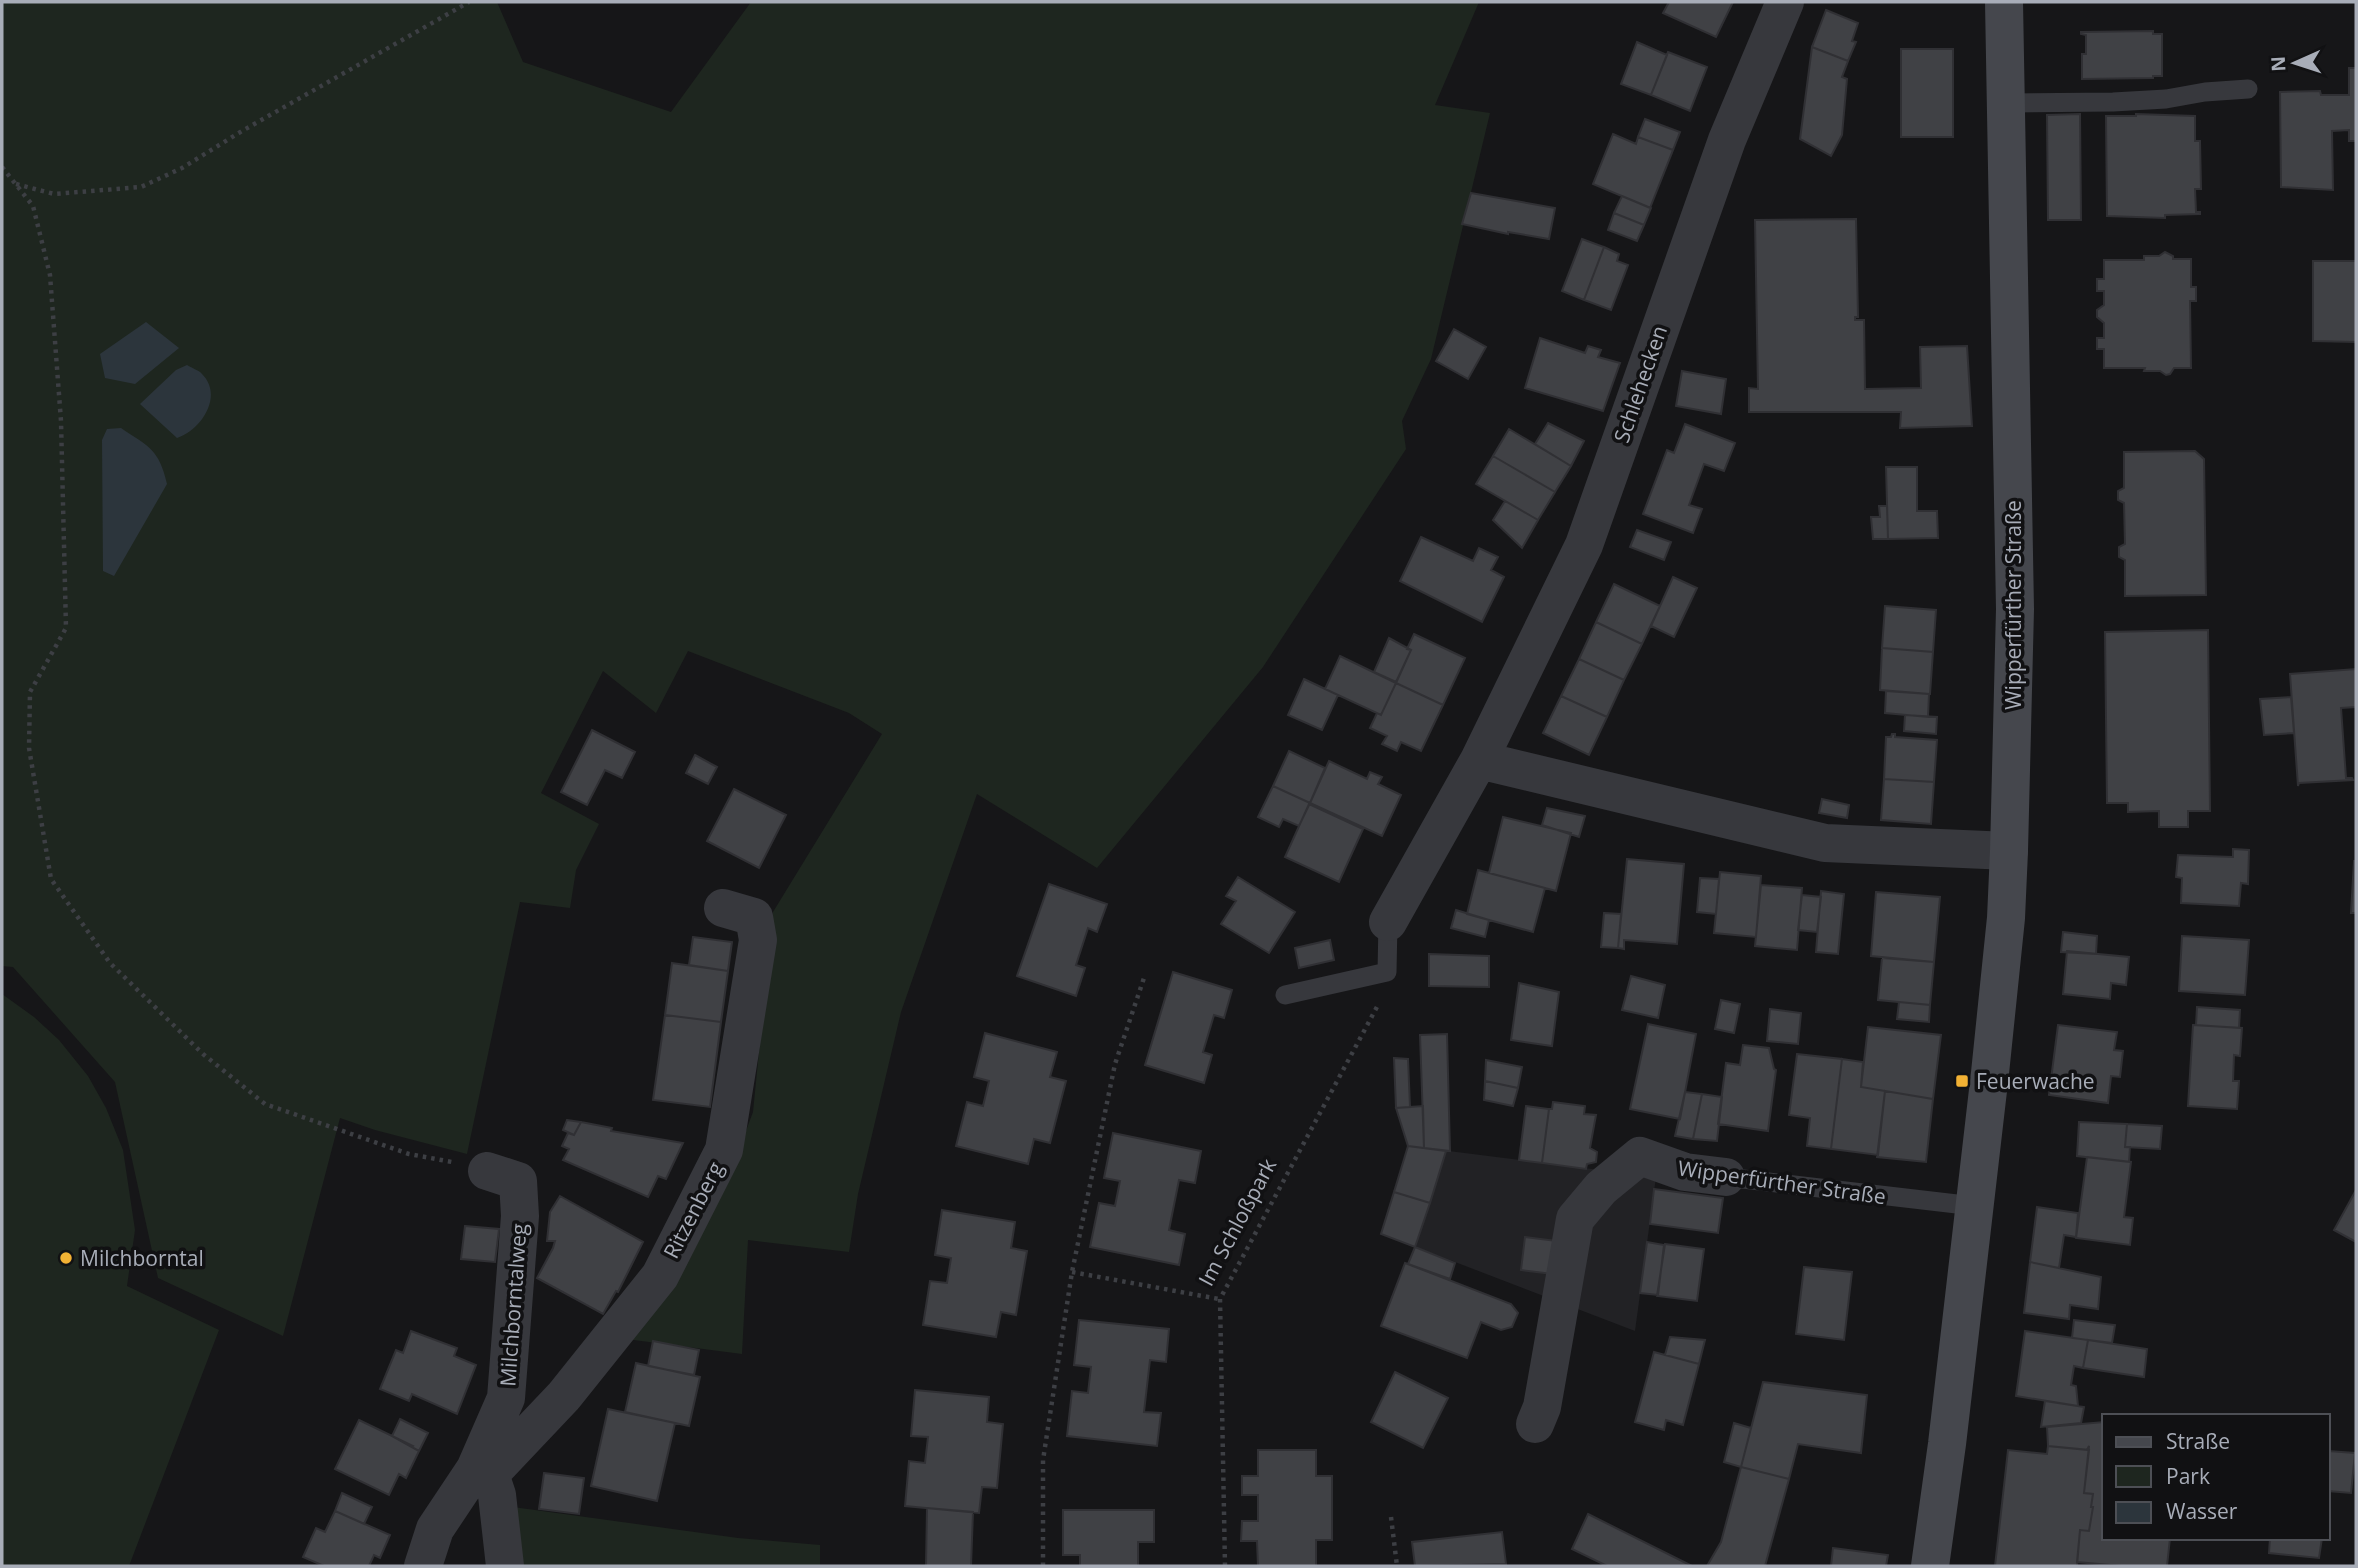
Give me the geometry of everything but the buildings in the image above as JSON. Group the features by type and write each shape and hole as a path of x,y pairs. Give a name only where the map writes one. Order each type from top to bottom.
{"main road":[{"name":"Wipperfürther Straße","path":"1930,1566 1975,1206 2003,944 2009,851 2015,609 2004,2"}],"street":[{"name":"Schlehecken","path":"1388,922 1479,760 1584,545 1727,140 1785,2"},
{"path":"1479,760 1825,843 2009,851"},
{"name":"Ritzenberg","path":"483,1471 564,1396 660,1276 724,1150 758,940 754,918 723,908"},
{"name":"Wipperfürther Straße","path":"1535,1424 1542,1408 1575,1219 1601,1188 1640,1156 1685,1172 1726,1177"},
{"name":"Milchborntalweg","path":"423,1566 435,1528 483,1471 506,1398 520,1216 518,1181 487,1171"},
{"path":"483,1471 497,1495 505,1566"}],"lane":[{"path":"2006,103 2153,100 2248,89"},
{"path":"1285,995 1387,972 1388,922"},
{"name":"Wipperfürther Straße","path":"1726,1177 1975,1206"}],"path":[{"path":"14,184 54,194 141,187 182,168 469,2"},
{"path":"2,167 33,206 50,275 61,421 66,628 30,692 29,748 51,879 110,963 203,1054 265,1104 409,1154 487,1171"},
{"name":"Im Schloßpark","path":"1225,1566 1220,1299 1388,988 1387,972"},
{"path":"1043,1566 1043,1460 1072,1272 1115,1064 1145,975"},
{"path":"1072,1272 1220,1299"},
{"path":"1391,1517 1397,1566"}],"shaded area":[{"path":"1409,1146 1656,1177 1635,1331 1382,1234"}],"green space":[{"path":"2,2 497,2 523,62 671,112 751,2 1479,2 1435,105 1490,113 1431,359 1402,421 1406,449 1263,667 1097,868 977,794 901,1012 858,1194 849,1252 748,1240 742,1354 626,1339 729,1177 753,1112 773,912 882,734 849,713 688,651 656,713 603,671 541,793 599,824 576,870 570,908 520,902 467,1154 340,1118 283,1336 158,1278 115,1082 13,967 2,966"},
{"name":"Milchborntal","path":"2,994 34,1017 59,1040 88,1076 106,1108 123,1150 135,1230 127,1286 219,1330 129,1566 2,1566"},
{"path":"513,1507 738,1538 820,1545 820,1566 521,1566"}],"water":[{"path":"146,322 179,348 135,384 105,378 100,354"},
{"path":"187,365 201,373 208,383 210,402 207,411 194,428 177,438 140,404 176,370"},
{"path":"121,428 152,450 167,484 114,576 103,571 102,440 107,429"}],"place":[{"name":"Feuerwache","path":"1962,1081"},
{"name":"Milchborntal","path":"66,1258"}]}
